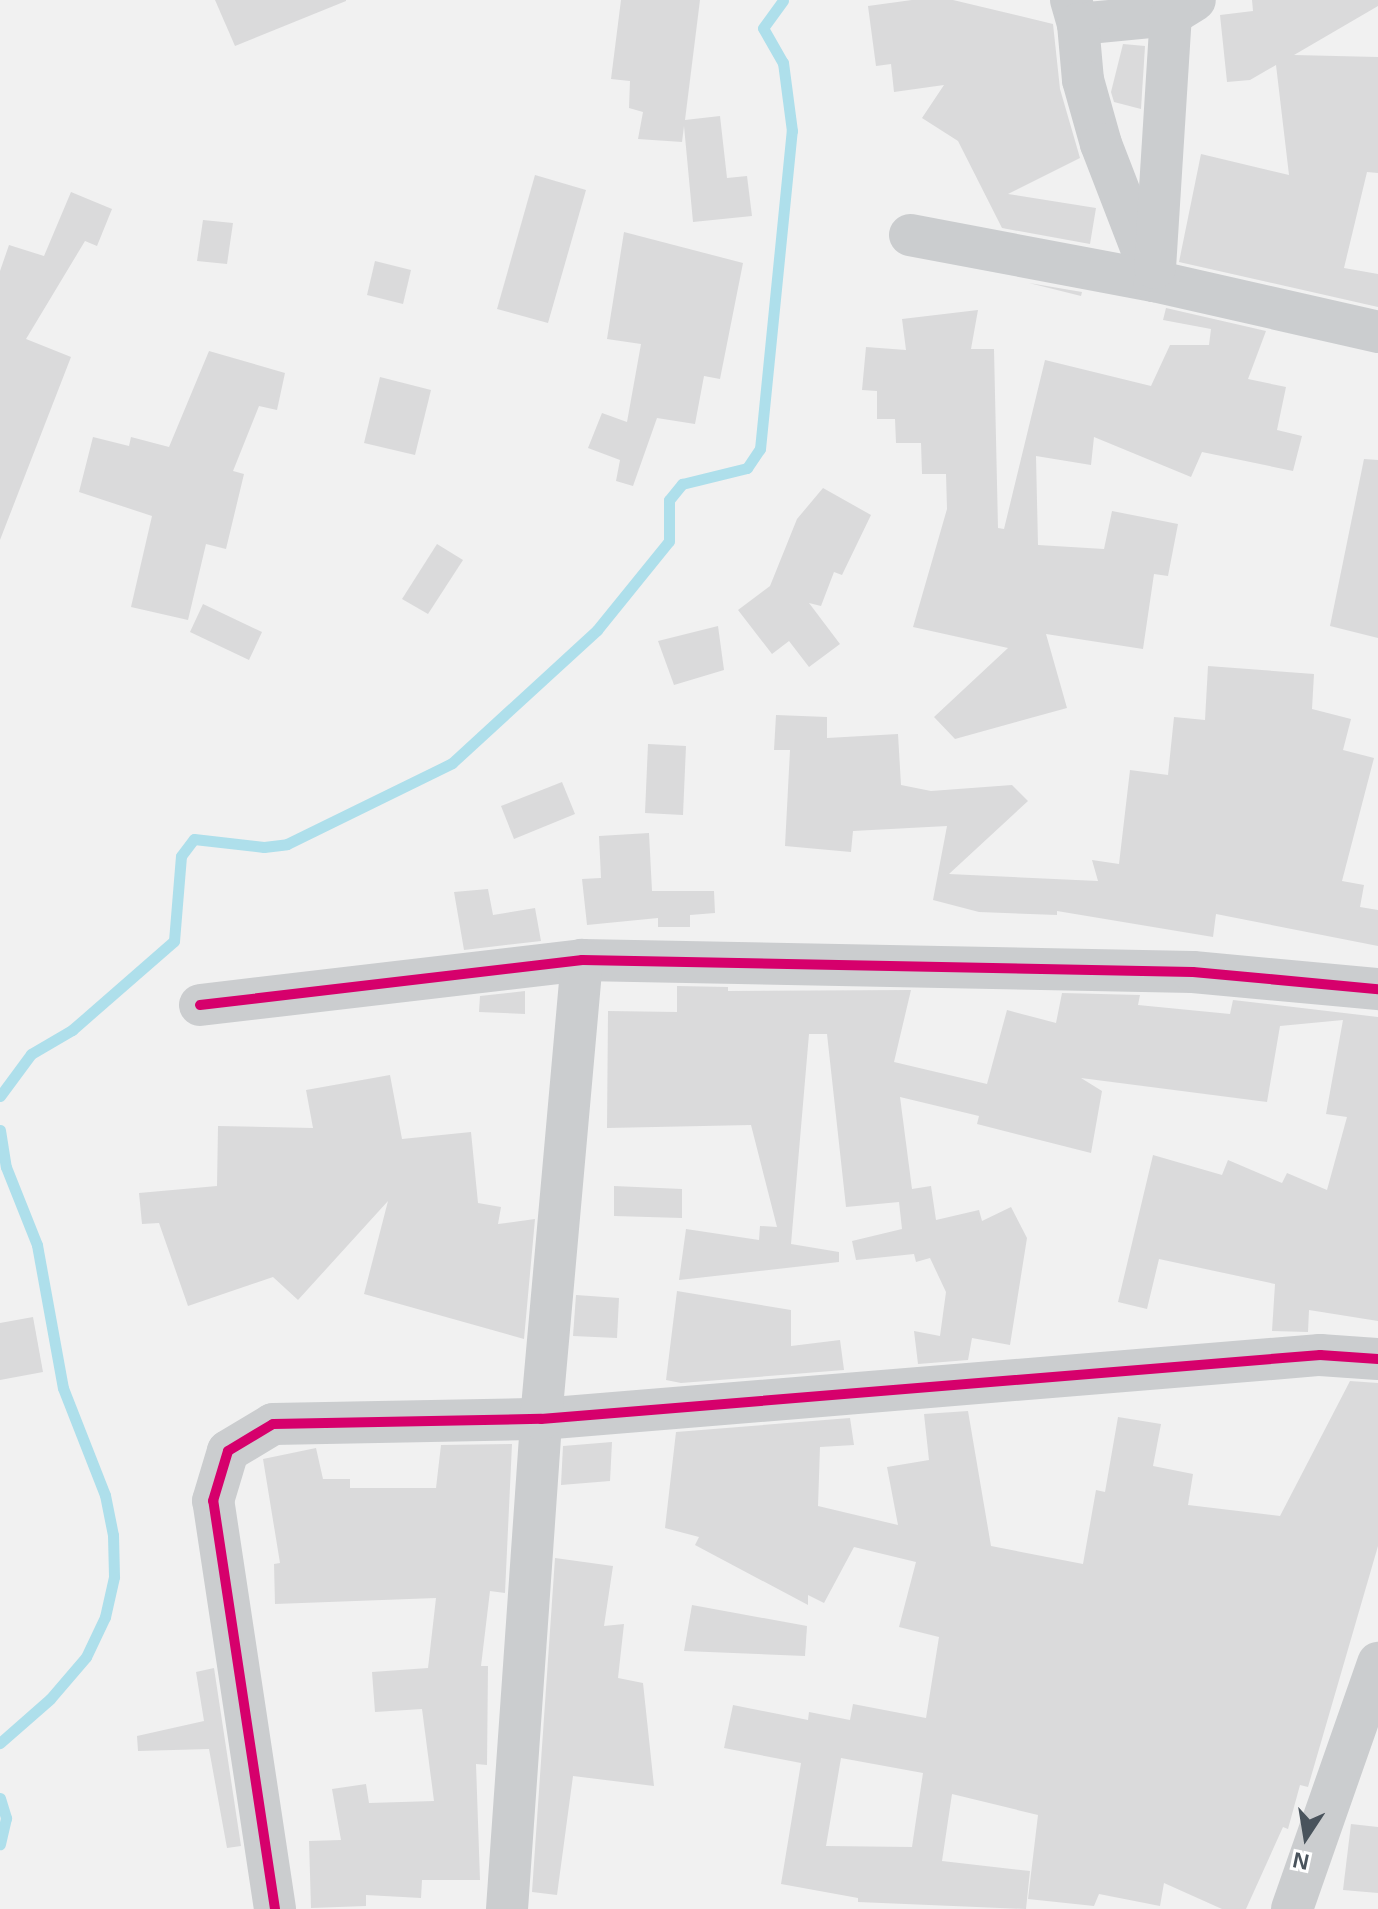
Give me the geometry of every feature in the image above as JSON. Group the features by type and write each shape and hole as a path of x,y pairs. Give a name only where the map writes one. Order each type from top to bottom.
{"street":[{"path":"1183,7 1154,281 1101,144 1083,80 1074,12 1183,7"},
{"path":"910,235 1154,281 1378,332"},
{"path":"200,1005 582,960 1193,972 1378,989"},
{"path":"507,1909 541,1419 582,960"},
{"path":"275,1909 213,1501 228,1451 273,1424 541,1419 1320,1355 1378,1359"},
{"path":"1292,1909 1378,1663"}],"building":[{"path":"215,0 346,0 346,1 235,46"},
{"path":"621,0 700,0 685,120 720,116 727,178 747,176 752,216 693,222 684,126 682,142 638,139 643,112 629,108 630,81 611,79"},
{"path":"912,0 953,0 1053,24 1060,89 1080,158 1008,194 1096,208 1090,244 1002,228 958,141 922,118 944,85 894,92 891,64 876,66 868,6"},
{"path":"1252,0 1378,0 1378,6 1294,55 1378,57 1378,173 1367,172 1344,268 1378,274 1378,307 1179,262 1201,154 1289,175 1276,65 1250,80 1227,82 1220,15 1253,11"},
{"path":"1123,44 1145,46 1141,109 1114,102 1111,92"},
{"path":"535,175 586,190 548,323 497,309"},
{"path":"71,192 112,209 97,246 85,241 26,339 71,357 0,540 0,271 9,245 44,256"},
{"path":"203,220 233,223 227,264 197,261"},
{"path":"624,232 743,263 720,379 704,376 695,424 657,418 633,486 616,481 620,460 588,448 602,413 627,422 641,344 607,339"},
{"path":"375,261 411,270 403,304 367,295"},
{"path":"1029,283 1082,292 1081,296"},
{"path":"1166,308 1266,331 1248,379 1286,387 1277,430 1302,436 1293,471 1202,452 1191,477 1094,437 1091,465 1036,456 1038,545 1104,549 1112,511 1178,524 1168,576 1154,574 1143,649 1046,634 1067,708 955,739 934,717 1008,648 913,627 947,509 946,474 922,474 921,443 896,443 895,419 877,419 877,391 862,390 866,347 906,350 902,319 978,310 971,349 994,349 998,528 1004,529 1045,360 1151,386 1170,345 1209,345 1211,329 1163,320"},
{"path":"209,351 285,373 277,410 259,406 233,471 244,474 226,549 206,544 188,620 131,607 152,516 79,492 93,437 129,446 131,437 169,447"},
{"path":"380,377 431,390 415,455 364,443"},
{"path":"1364,459 1378,460 1378,638 1330,626"},
{"path":"823,488 871,515 842,575 834,572 821,606 809,603 840,644 809,667 789,641 772,654 738,610 770,586 797,519"},
{"path":"437,544 463,560 428,614 402,599"},
{"path":"203,604 262,632 249,660 190,632"},
{"path":"718,626 724,670 674,685 658,641"},
{"path":"1208,666 1314,674 1312,709 1351,719 1343,750 1374,758 1342,881 1364,885 1360,907 1378,910 1378,946 1216,914 1213,937 1057,911 1057,915 979,912 933,900 947,826 853,831 851,852 785,846 790,750 774,750 776,715 827,717 827,738 898,734 901,785 931,791 1012,785 1028,801 949,874 1098,881 1092,860 1119,864 1130,770 1168,775 1174,717 1205,720"},
{"path":"648,744 686,746 683,815 645,813"},
{"path":"562,782 575,814 514,839 501,806"},
{"path":"649,833 652,891 714,891 715,913 690,915 690,927 658,927 658,918 587,925 582,879 601,878 599,836"},
{"path":"488,889 493,915 535,908 541,941 464,950 454,892"},
{"path":"677,986 728,987 728,991 911,990 894,1062 987,1084 1007,1010 1056,1023 1062,993 1140,995 1138,1005 1230,1014 1233,1000 1378,1017 1378,1321 1309,1310 1308,1332 1272,1331 1275,1284 1159,1259 1147,1309 1118,1302 1153,1155 1222,1175 1228,1160 1282,1183 1287,1173 1327,1190 1347,1117 1326,1114 1343,1020 1280,1026 1267,1102 1081,1078 1102,1091 1091,1153 977,1124 979,1116 900,1097 912,1189 931,1186 936,1220 979,1210 982,1221 1011,1207 1027,1238 1010,1345 972,1338 968,1360 918,1364 914,1331 940,1336 946,1292 930,1258 916,1262 914,1254 856,1260 852,1241 902,1229 899,1202 846,1207 827,1034 809,1034 791,1244 839,1252 839,1262 679,1280 686,1229 759,1240 760,1226 777,1227 751,1125 607,1128 608,1011 677,1012"},
{"path":"525,991 525,1014 479,1012 480,996"},
{"path":"390,1075 402,1139 471,1132 478,1203 501,1207 498,1224 535,1219 524,1339 364,1294 388,1201 298,1300 273,1277 188,1306 159,1223 142,1224 139,1193 217,1186 218,1126 313,1128 306,1090"},
{"path":"614,1186 682,1189 682,1218 614,1216"},
{"path":"677,1291 791,1310 791,1346 840,1340 844,1370 681,1383 666,1380"},
{"path":"576,1295 619,1298 617,1338 573,1336"},
{"path":"33,1317 43,1372 0,1380 0,1323"},
{"path":"1350,1381 1378,1383 1378,1546 1308,1787 1300,1785 1288,1829 1283,1827 1246,1909 1222,1909 1164,1883 1160,1906 1099,1894 1094,1906 1028,1899 1038,1815 952,1794 942,1861 1030,1871 1026,1909 858,1902 858,1898 781,1884 801,1763 724,1748 733,1705 808,1720 809,1712 850,1720 853,1704 926,1718 939,1637 899,1627 916,1562 854,1547 824,1603 808,1595 808,1605 695,1545 699,1537 665,1528 676,1432 850,1418 854,1445 820,1447 818,1506 898,1525 887,1467 929,1460 924,1414 968,1411 991,1546 1083,1564 1096,1490 1105,1492 1118,1417 1161,1424 1153,1466 1193,1474 1188,1505 1280,1516","holes":["841,1758 923,1773 912,1847 826,1846"]},
{"path":"612,1442 610,1481 561,1485 563,1446"},
{"path":"512,1444 505,1593 490,1591 481,1666 488,1666 487,1765 476,1764 480,1880 422,1880 421,1898 366,1895 366,1906 311,1908 309,1841 341,1840 332,1789 366,1784 369,1803 434,1801 422,1709 375,1712 372,1672 428,1668 436,1598 275,1604 274,1564 280,1563 263,1459 316,1448 323,1479 350,1479 350,1488 436,1488 441,1445"},
{"path":"555,1558 613,1566 604,1626 624,1624 618,1678 643,1683 654,1786 573,1776 557,1895 532,1892"},
{"path":"692,1605 807,1626 805,1656 684,1651"},
{"path":"214,1668 241,1846 227,1848 209,1749 138,1751 137,1736 204,1721 196,1672"},
{"path":"1351,1824 1378,1827 1378,1893 1343,1890"}],"waterway":[{"path":"0,1096 31,1054 72,1030 174,941 181,856 194,839 264,847 287,844 452,763 597,630 669,541 669,500 682,484 747,468 760,449 792,131 783,63 763,28 783,0"},
{"path":"0,1130 6,1167 37,1245 63,1388 105,1495 113,1535 114,1577 105,1617 86,1657 50,1699 0,1743"},
{"path":"0,1798 6,1818 0,1844"}],"cycle path":[{"path":"200,1005 582,960 1193,972 1378,989"},
{"path":"275,1909 213,1501 228,1451 273,1424 541,1419 1320,1355 1378,1359"}]}
